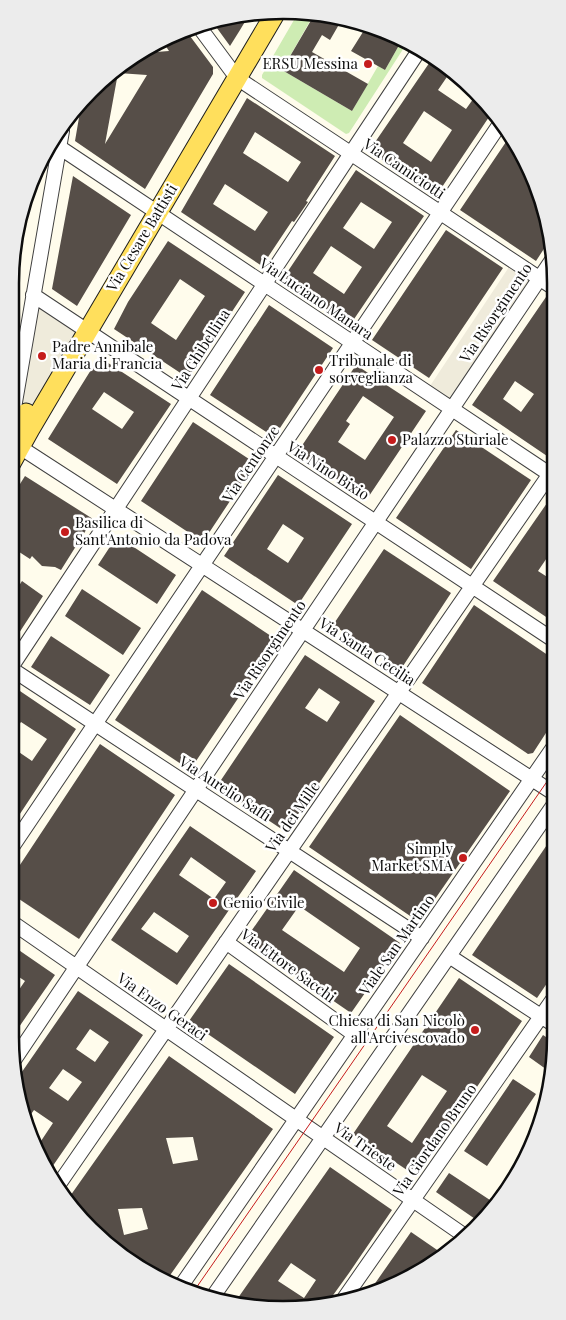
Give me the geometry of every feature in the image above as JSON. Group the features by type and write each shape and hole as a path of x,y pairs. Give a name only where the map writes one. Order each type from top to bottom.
{"main road":[{"name":"Via Cesare Battisti","path":"233,73 271,19"},
{"name":"Via Cesare Battisti","path":"19,432 83,328 233,73 259,20"}],"street":[{"path":"203,32 233,73"},
{"name":"Via Ghibellina","path":"19,655 416,55"},
{"name":"Via Camiciotti","path":"233,73 547,283"},
{"name":"Via Centonze","path":"19,837 497,128"},
{"path":"19,381 60,141"},
{"name":"Via Luciano Manara","path":"59,147 352,343 547,469"},
{"name":"Via Risorgimento","path":"19,1052 547,268"},
{"name":"Via Nino Bixio","path":"34,296 547,636"},
{"name":"Via Santa Cecilia","path":"19,446 547,789"},
{"name":"Via dei Mille","path":"61,1181 472,586 547,481"},
{"name":"Via Aurelio Saffi","path":"19,675 422,938"},
{"name":"Viale San Martino","path":"184,1282 547,757"},
{"path":"216,1292 547,815"},
{"name":"Via Enzo Geraci","path":"19,927 296,1120"},
{"name":"Via Ettore Sacchi","path":"226,942 355,1035"},
{"path":"449,956 547,1020"},
{"name":"Via Giordano Bruno","path":"348,1293 547,1008"},
{"name":"Via Trieste","path":"296,1120 460,1233"}],"green space":[{"path":"294,20 310,21 282,70 352,111 378,66 385,70 399,46 404,48 349,133 346,134 262,78"}],"shaded area":[{"path":"513,261 539,278 452,409 426,392"},
{"path":"33,295 87,331 30,429 19,430 19,378"}],"building":[{"path":"311,20 317,21 339,25 330,40 322,35 312,52 368,84 352,111 282,70"},
{"path":"245,22 240,30 230,46 217,28"},
{"path":"363,32 399,46 385,70 351,51"},
{"path":"190,36 213,67 213,74 145,189 75,141 80,114 117,77 105,144 147,75 122,73 155,52 169,51 166,46"},
{"path":"429,63 448,76 438,90 466,109 473,99 489,117 436,196 369,151","holes":["424,111 452,130 431,162 403,143"]},
{"path":"247,98 335,156 306,201 308,202 294,222 292,221 262,266 181,212","holes":["255,132 301,162 288,182 243,153","225,184 268,212 255,231 213,204"]},
{"path":"506,141 520,166 533,198 545,248 536,261 460,210"},
{"path":"356,170 424,216 350,325 282,280","holes":["361,202 392,222 374,249 343,228","331,246 362,267 344,294 313,273"]},
{"path":"73,176 131,215 77,306 52,289"},
{"path":"446,230 503,268 429,378 372,340"},
{"path":"168,241 245,292 188,378 114,329 128,302","holes":["180,279 205,296 176,340 151,323"]},
{"path":"546,297 547,298 547,456 472,405","holes":["515,381 534,394 521,412 503,399"]},
{"path":"269,305 333,348 274,437 210,395"},
{"path":"99,357 171,404 117,484 48,439","holes":["104,392 134,412 122,429 92,409"]},
{"path":"356,365 426,411 367,499 297,453","holes":["363,396 394,417 365,460 338,442 350,424 346,421"]},
{"path":"193,422 255,463 203,542 141,501"},
{"path":"456,430 531,480 471,569 396,518"},
{"path":"278,475 352,524 298,605 224,556","holes":["283,524 304,538 288,563 267,549"]},
{"path":"25,476 93,519 61,570 55,567 42,566 32,556 30,559 19,552 19,486"},
{"path":"547,503 547,558 538,571 547,577 547,618 493,581"},
{"path":"117,536 176,575 157,604 98,565"},
{"path":"384,549 451,593 401,669 333,625"},
{"path":"22,581 43,596 19,633 19,586"},
{"path":"82,589 141,628 123,655 65,616"},
{"path":"202,590 277,640 190,770 115,720"},
{"path":"474,605 547,655 547,731 533,753 528,754 422,683"},
{"path":"51,636 110,675 90,705 31,667"},
{"path":"305,655 375,701 286,832 217,786","holes":["319,688 340,702 327,722 305,708"]},
{"path":"19,690 76,729 19,815 19,752 32,761 47,739 21,722 19,725"},
{"path":"400,715 510,791 419,922 309,847"},
{"path":"100,744 175,795 79,939 19,899 19,866"},
{"name":"Genio Civile","path":"190,826 256,871 177,985 111,940","holes":["191,857 226,882 214,899 179,875","154,912 189,936 177,953 141,929"]},
{"path":"547,845 547,983 537,998 472,955"},
{"path":"294,870 400,943 351,1013 245,940","holes":["299,906 360,948 344,972 282,930"]},
{"path":"19,950 55,975 19,1027 19,990 25,981 19,977"},
{"path":"229,964 334,1037 295,1094 189,1021"},
{"path":"459,978 522,1021 416,1176 353,1134","holes":["422,1075 447,1091 412,1143 387,1126"]},
{"path":"78,991 143,1035 53,1166 41,1142 53,1123 34,1110 31,1114 21,1073","holes":["90,1029 109,1042 95,1062 76,1049","63,1069 82,1082 68,1101 49,1088"]},
{"path":"543,1035 547,1038 545,1069 529,1057"},
{"path":"169,1056 273,1129 170,1276 122,1247 96,1224 71,1195","holes":["193,1137 198,1160 173,1164 166,1138","142,1208 148,1229 124,1235 118,1209"]},
{"path":"513,1079 536,1094 487,1166 464,1151"},
{"path":"330,1167 392,1210 332,1296 300,1301 266,1301 238,1297","holes":["291,1263 316,1280 304,1298 278,1281"]},
{"path":"449,1173 491,1201 475,1219 436,1192"},
{"path":"411,1232 439,1251 400,1274 374,1285"}],"tram line":[{"path":"197,1287 547,782"}],"place":[{"name":"ERSU Messina","path":"368,64"},
{"name":"Padre Annibale Maria di Francia","path":"42,356"},
{"name":"Tribunale di sorveglianza","path":"319,370"},
{"name":"Palazzo Sturiale","path":"392,440"},
{"name":"Basilica di Sant'Antonio da Padova","path":"65,532"},
{"name":"Simply Market SMA","path":"463,858"},
{"name":"Genio Civile","path":"213,903"},
{"name":"Chiesa di San Nicolò all'Arcivescovado","path":"475,1030"}]}
